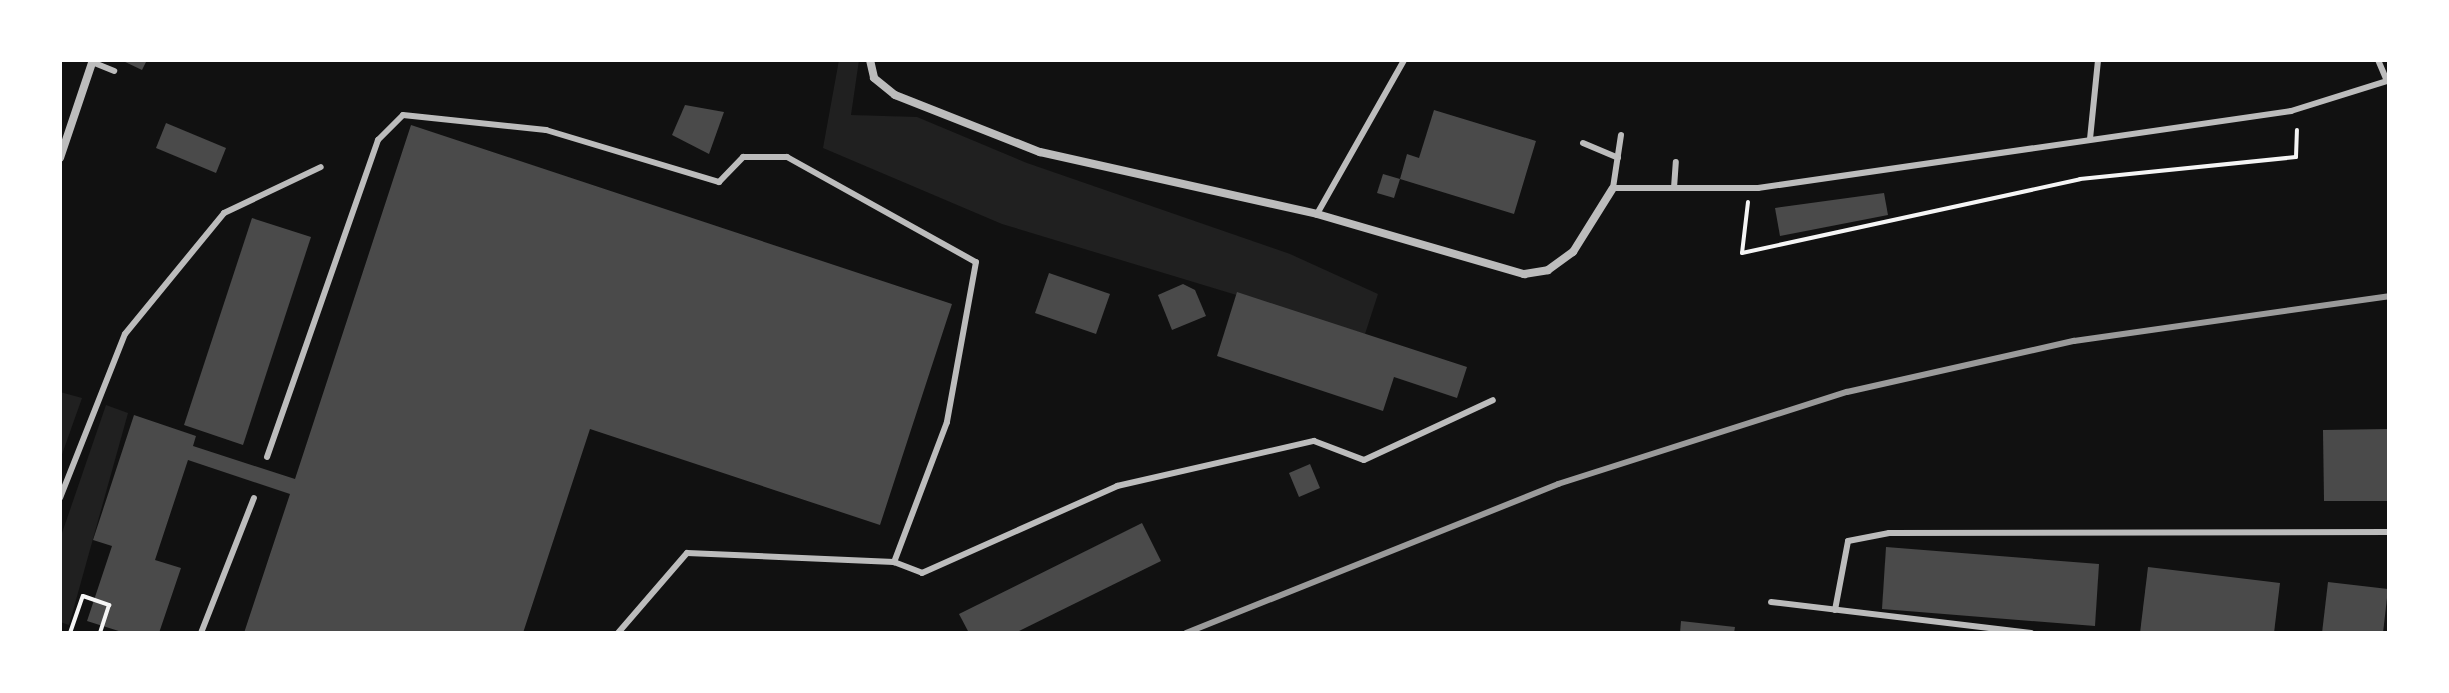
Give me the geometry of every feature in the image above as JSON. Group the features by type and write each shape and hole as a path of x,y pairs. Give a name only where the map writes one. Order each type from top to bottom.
{"street":[{"path":"870,60 874,78 895,95 1040,152 1317,214 1524,274 1548,270 1573,252 1613,188"},
{"path":"60,158 92,61"}],"lane":[{"path":"1317,214 1404,60"},
{"path":"2090,139 2098,60"},
{"path":"1621,135 1613,188 1749,187 2291,111 2387,81 2378,60"},
{"path":"92,61 114,71"},
{"path":"267,457 378,140 403,115 546,130 719,182 743,157 787,157 976,262 947,422 894,562"},
{"path":"1583,143 1618,158"},
{"path":"1674,188 1676,162"},
{"path":"60,498 125,334 224,213 321,167"},
{"path":"618,633 687,553 894,562 922,573 1117,486 1314,441 1364,460 1493,400"},
{"path":"201,633 254,498"},
{"path":"1835,610 1848,541 1889,533 2389,532"},
{"path":"1771,602 2031,633"}],"path":[{"path":"1749,187 1742,253 2080,179 2296,157 2297,130"},
{"path":"70,633 83,596 109,605 100,633"}],"shaded area":[{"path":"839,60 859,60 851,115 917,117 1027,163 1290,254 1378,294 1365,334 1002,224 823,148"},
{"path":"60,392 82,398 60,460"},
{"path":"106,405 128,413 69,625 60,622 60,539"}],"building":[{"path":"121,60 147,60 142,70"},
{"path":"685,105 724,112 709,154 672,135"},
{"path":"1434,110 1536,141 1514,214 1400,179 1407,154 1419,158"},
{"path":"166,123 226,148 216,173 156,148"},
{"path":"411,125 952,304 880,525 590,429 523,633 244,633 290,494 188,460 155,560 181,568 159,633 125,633 87,621 112,546 93,540 134,415 196,436 193,446 295,479"},
{"path":"1383,174 1400,179 1394,198 1377,193"},
{"path":"1884,193 1888,215 1780,236 1775,208"},
{"path":"252,218 311,237 243,445 184,425"},
{"path":"1049,273 1110,294 1096,334 1035,313"},
{"path":"1183,284 1195,290 1206,316 1172,330 1158,295"},
{"path":"1237,292 1467,367 1457,398 1394,377 1383,411 1217,356"},
{"path":"2389,429 2389,501 2324,501 2323,430"},
{"path":"1310,464 1320,488 1299,497 1289,473"},
{"path":"1142,523 1161,561 1015,633 969,633 959,614"},
{"path":"1886,547 2099,564 2095,626 1882,609"},
{"path":"2148,567 2280,583 2274,633 2140,633"},
{"path":"2328,582 2388,589 2383,633 2322,633"},
{"path":"1681,621 1735,627 1734,633 1680,633"}],"railway":[{"path":"1186,633 1558,484 1847,392 2074,341 2389,296"}]}
